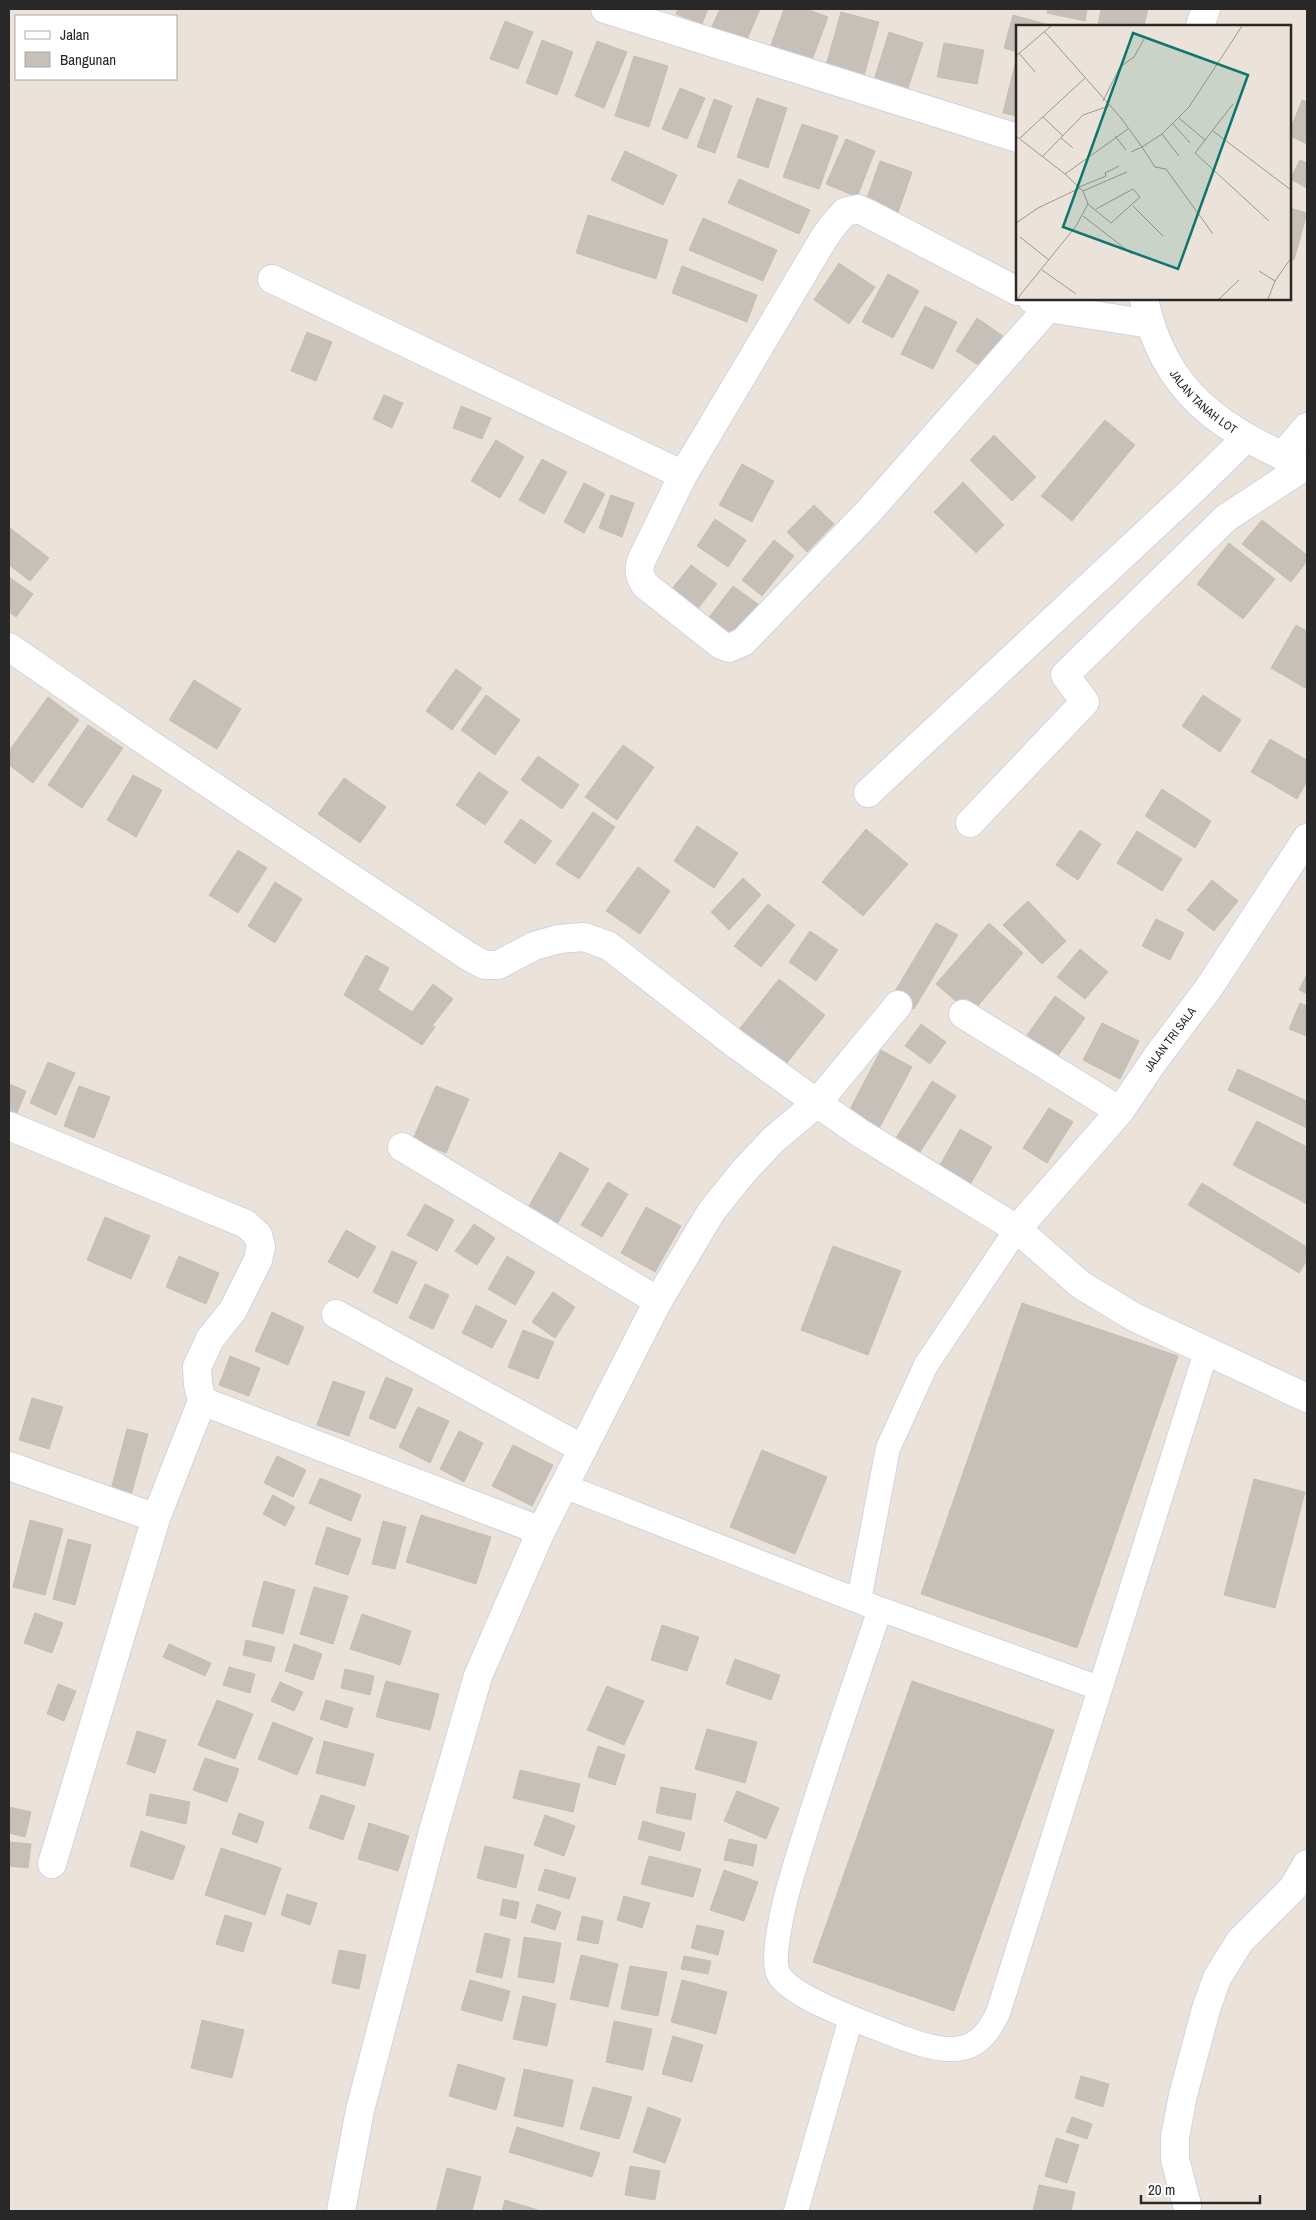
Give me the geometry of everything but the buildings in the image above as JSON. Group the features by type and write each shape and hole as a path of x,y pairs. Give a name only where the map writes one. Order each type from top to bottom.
{"street":[{"path":"605,9 1016,138"},
{"path":"1200,25 1206,9"},
{"path":"1016,290 867,213 858,209 845,212 834,224 792,289 683,475 642,559 639,568 640,576 645,585 721,646 729,648 736,646 755,631 870,510 1040,303 1147,311"},
{"path":"272,279 683,475"},
{"name":"JALAN TANAH LOT","path":"1147,311 1167,363 1186,389 1207,412 1246,438 1298,463"},
{"path":"970,823 1085,702 1064,675 1226,518 1298,463 1307,427"},
{"path":"868,793 1088,589 1246,438"},
{"path":"9,647 162,752 468,956 484,964 498,965 534,946 559,938 584,937 609,946 734,1043 860,1133 1017,1229 1082,1285 1134,1317 1206,1352 1305,1395"},
{"name":"JALAN TRI SALA","path":"1017,1229 1120,1111 1156,1058 1208,989 1307,838"},
{"path":"340,2211 363,2100 432,1835 478,1676 541,1532 658,1301 711,1212 743,1172 773,1140 817,1103 898,1005"},
{"path":"963,1014 1120,1111"},
{"path":"9,1126 246,1224 258,1235 261,1247 258,1260 233,1310 210,1339 198,1367 198,1384 202,1401 156,1518 52,1864"},
{"path":"402,1147 658,1301"},
{"path":"336,1314 583,1449"},
{"path":"202,1401 541,1532"},
{"path":"9,1466 156,1518"},
{"path":"1187,2205 1175,2159 1175,2137 1206,2009 1217,1978 1240,1942 1293,1888 1307,1864"}],"lane":[{"path":"1017,1229 926,1365 888,1448 869,1605 788,1888 776,1957 778,1974 796,1991 851,2018 921,2044 946,2049 966,2048 984,2036 998,2013 1206,1352"},
{"path":"564,1486 869,1605 1099,1688"},
{"path":"796,2211 851,2018"}]}
